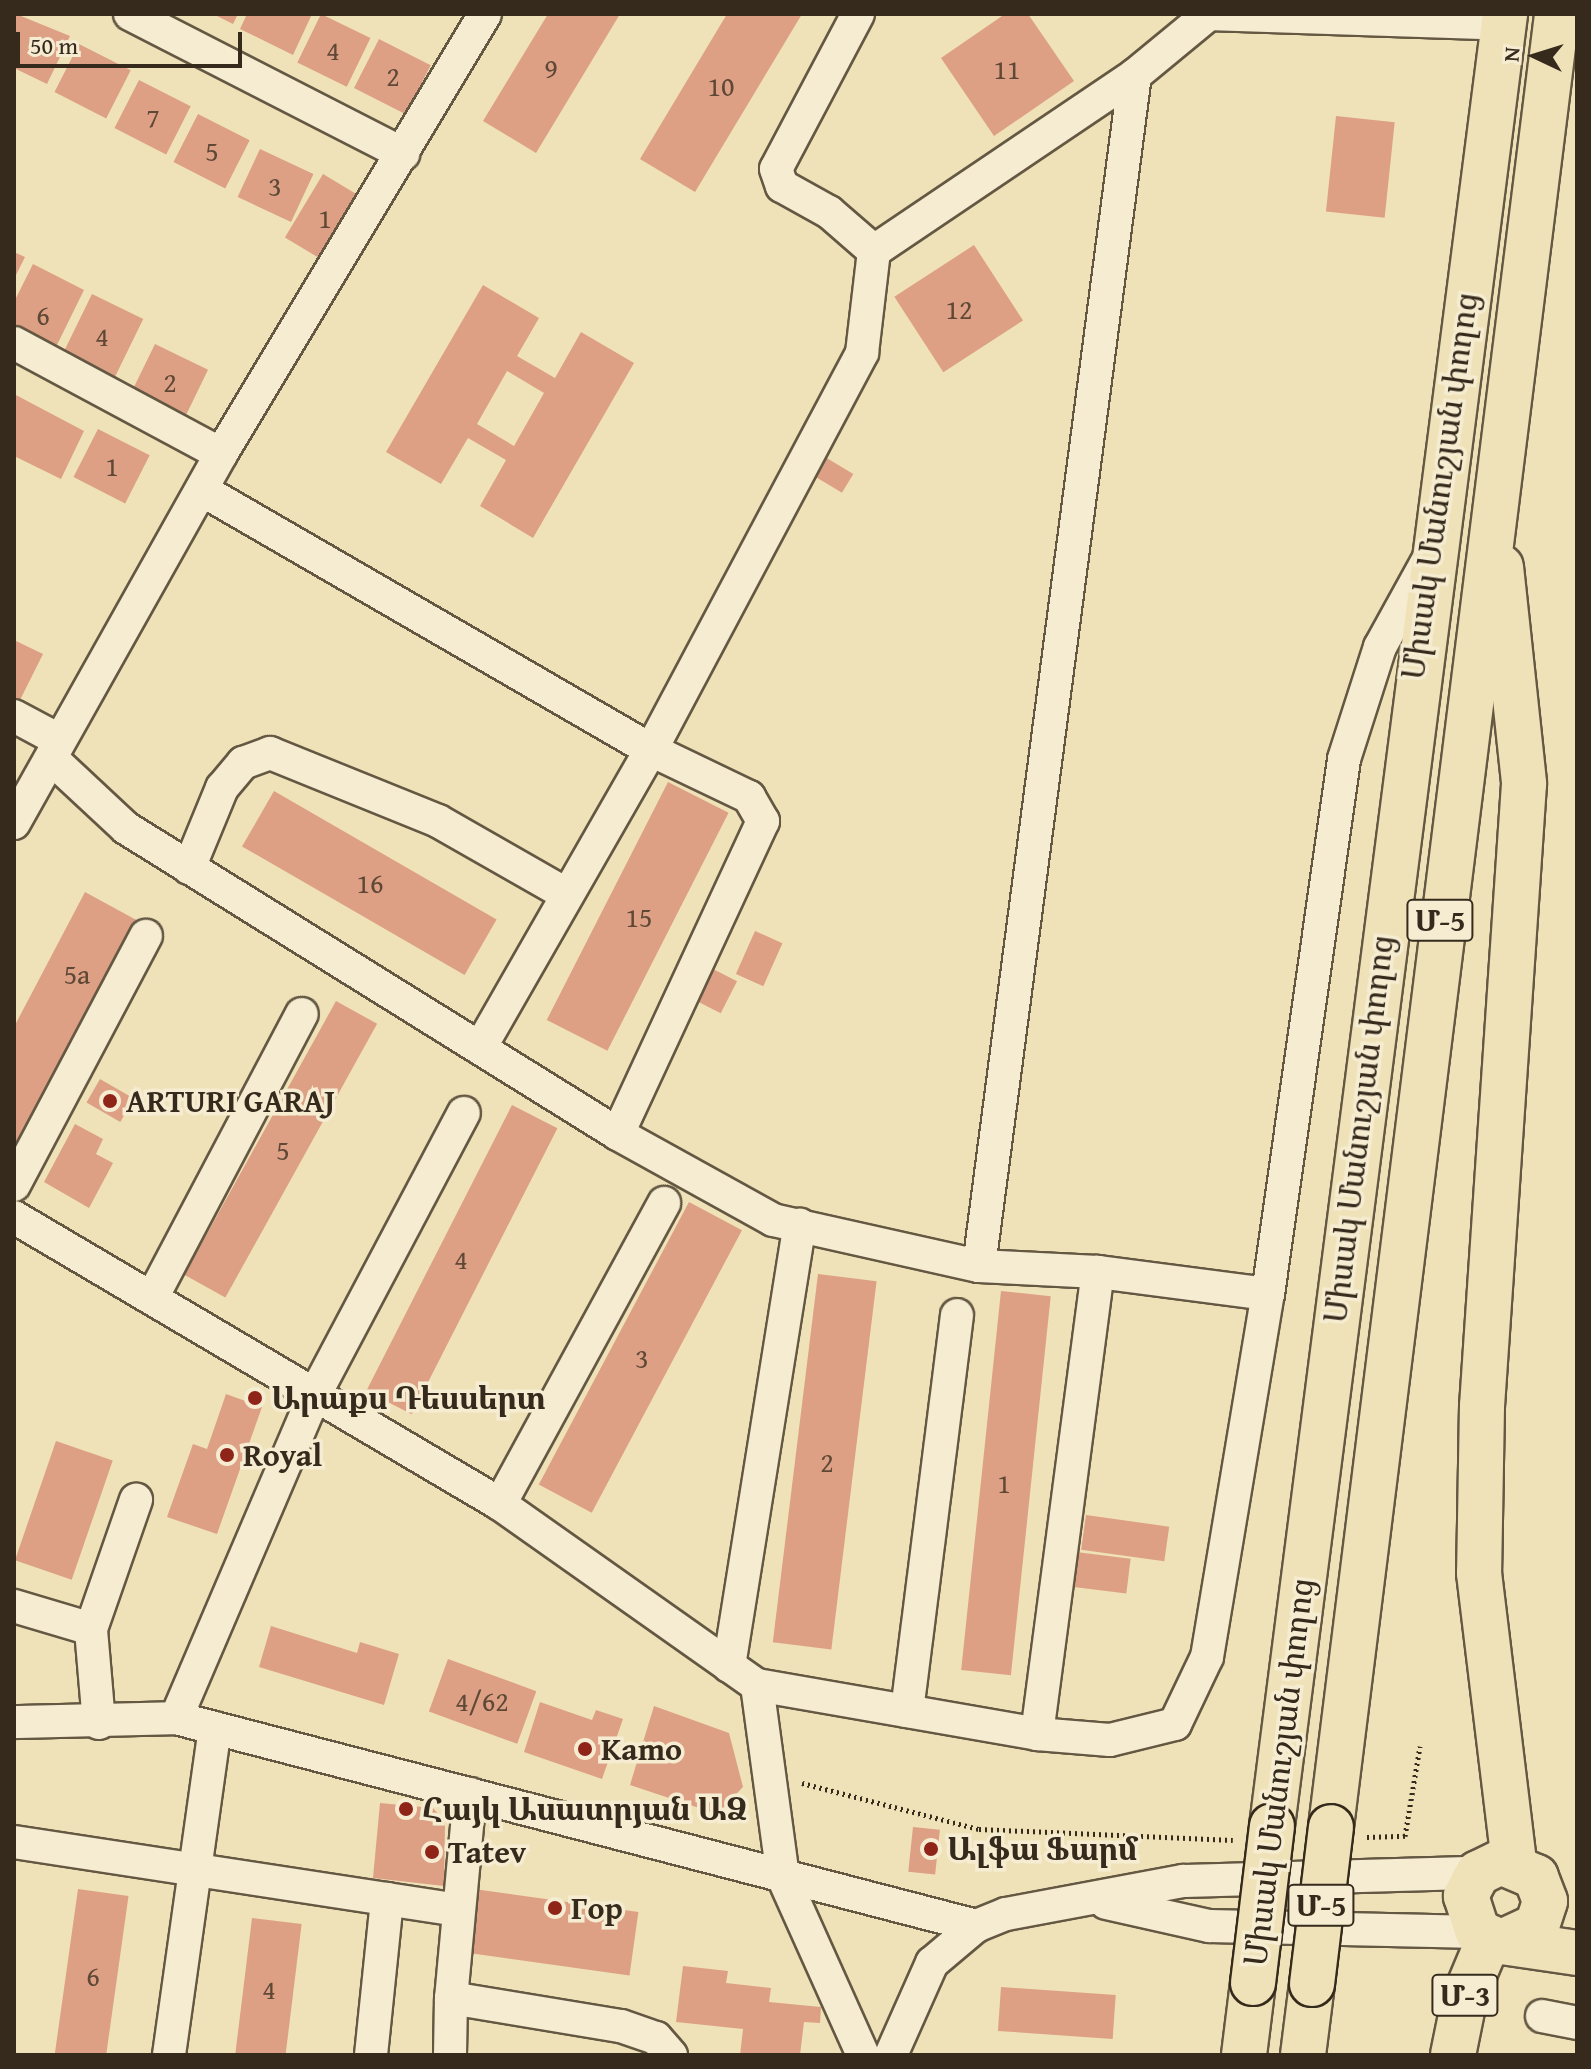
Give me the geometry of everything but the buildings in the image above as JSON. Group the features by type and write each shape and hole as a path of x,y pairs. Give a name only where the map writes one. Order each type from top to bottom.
{"highway":[{"name":"Միսակ Մանուշյան փողոց","path":"1303,2055 1312,1984 1340,1832 1493,488 1557,14"},
{"name":"Միսակ Մանուշյան փողոց","path":"1244,2055 1253,1983 1257,1833 1504,19"},
{"path":"1493,488 1524,784 1482,1406 1479,1573 1506,1868 1466,1909 1490,1938 1527,1935 1543,1914 1542,1888 1506,1868"},
{"path":"1506,1868 1577,1880"},
{"name":"Մ-3","path":"1453,2055 1465,1996 1490,1938 1577,1953"}],"street":[{"path":"130,14 403,154"},
{"path":"14,823 221,454 485,14"},
{"path":"858,14 776,169 782,186 829,212 874,251"},
{"path":"480,1048 651,750 862,353 874,251 1135,75 1208,14 1504,19"},
{"path":"979,1266 1135,75"},
{"path":"14,343 221,454"},
{"path":"202,490 651,750 749,797 763,821 618,1134"},
{"path":"14,1217 500,1504 757,1685 1037,1734 1110,1740 1175,1724 1207,1657 1268,1294 1344,759 1380,647 1430,557"},
{"path":"14,716 55,749 126,828 618,1134 773,1220 979,1266 1098,1272 1268,1294"},
{"path":"189,868 222,788 243,763 270,753 438,821 566,894"},
{"path":"14,1185 146,936"},
{"path":"152,1298 302,1014"},
{"path":"176,1718 315,1394 464,1113"},
{"path":"500,1504 664,1203"},
{"path":"729,1666 800,1225"},
{"path":"1037,1734 1098,1272"},
{"path":"907,1711 957,1315"},
{"path":"99,1723 91,1629 136,1500"},
{"path":"14,1606 91,1629"},
{"path":"757,1685 783,1877 863,2055"},
{"path":"14,1722 99,1723 176,1718 976,1926"},
{"path":"169,2055 215,1728"},
{"path":"450,2055 451,1998 470,1794"},
{"path":"14,1842 458,1910"},
{"path":"891,2055 932,1963 976,1926 1036,1906 1095,1900 1183,1881 1506,1868"},
{"path":"371,2055 387,1899"},
{"name":"Մ-3","path":"1095,1900 1209,1926 1490,1938"},
{"path":"451,1998 621,2026 656,2038 671,2055"},
{"path":"1542,2016 1577,2023"}],"path":[{"path":"1340,1832 1405,1836 1420,1746"},
{"path":"770,1775 979,1829 1257,1833"}],"place":[{"name":"ARTURI GARAJ","path":"110,1101"},
{"name":"Արաքս Դեսսերտ","path":"255,1398"},
{"name":"Royal","path":"227,1455"},
{"name":"Kamo","path":"585,1749"},
{"name":"Հայկ Ասատրյան ԱՁ","path":"406,1809"},
{"name":"Ալֆա Ֆարմ","path":"931,1849"},
{"name":"Tatev","path":"432,1852"},
{"name":"Гор","path":"555,1908"}]}
